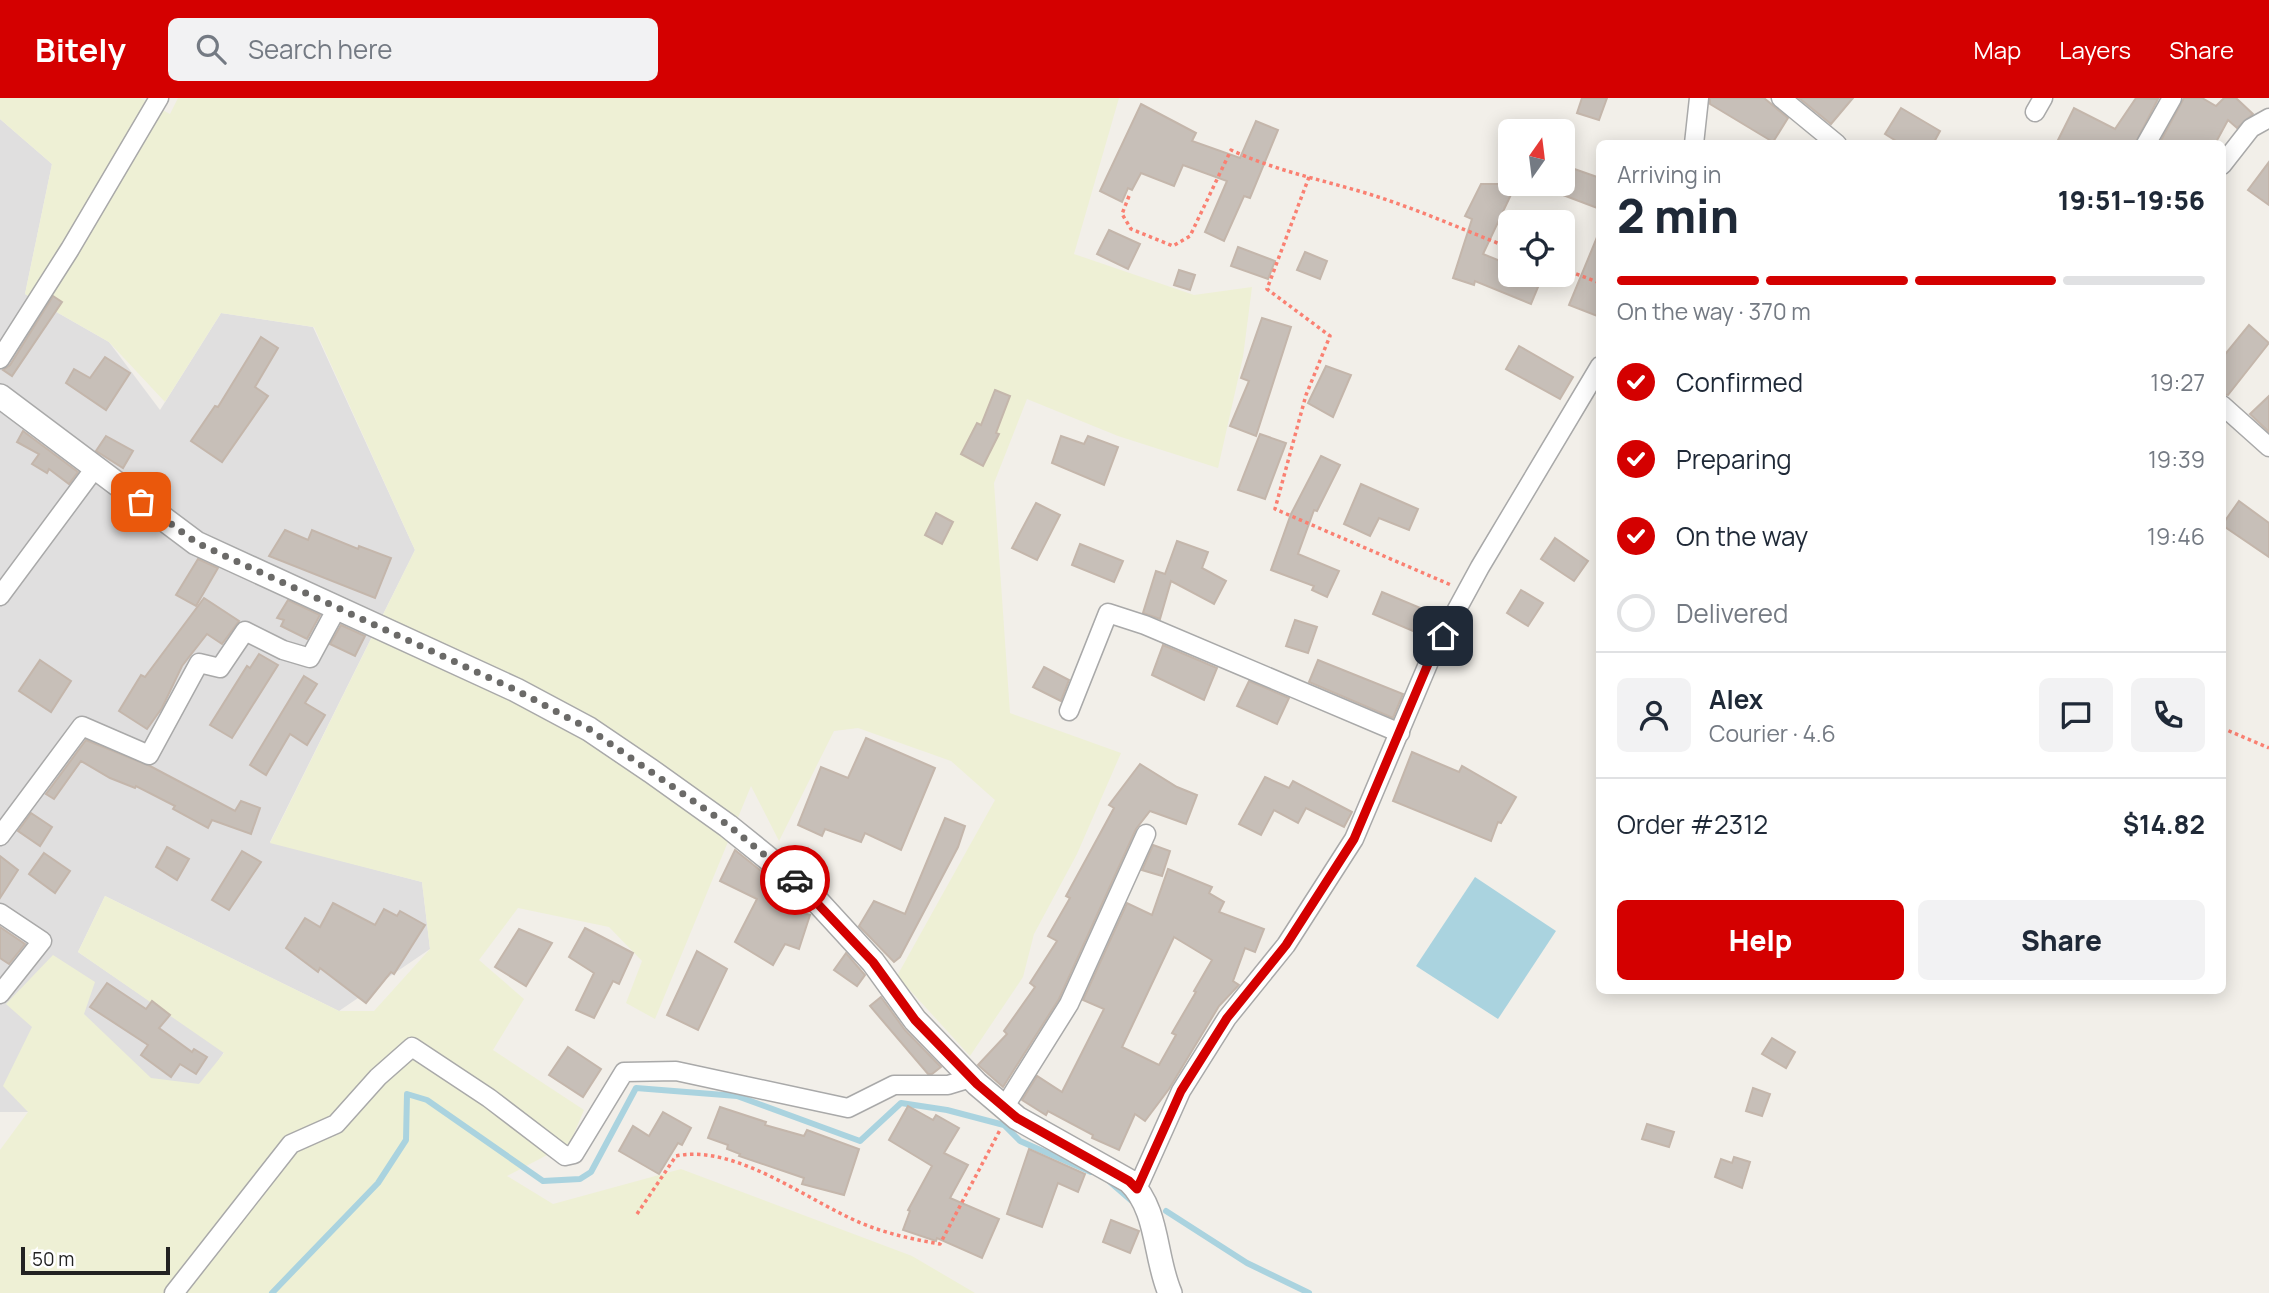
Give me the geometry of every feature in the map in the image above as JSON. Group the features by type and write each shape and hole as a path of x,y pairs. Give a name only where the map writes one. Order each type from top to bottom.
{"street":[{"path":"0,359 70,249 159,98"},
{"path":"1694,140 1699,98"},
{"path":"1781,98 1832,140"},
{"path":"2148,140 2172,98"},
{"path":"2226,160 2251,128 2269,118"},
{"path":"1137,1189 1181,1091 1227,1018 1286,945 1354,839 1431,657 1596,373"},
{"path":"0,396 197,543 516,690 589,729 728,825 806,889 873,962 915,1020 971,1078 1017,1118 1129,1181 1137,1189 1149,1211 1170,1293"},
{"path":"2226,409 2269,447"},
{"path":"0,596 95,468"},
{"path":"0,836 82,726 149,755 199,663 220,668 245,631 283,650 310,658 337,608"},
{"path":"1069,711 1108,613 1145,625 1400,733"},
{"path":"1005,1106 1069,1003 1146,834"},
{"path":"0,913 43,941 0,994"},
{"path":"174,1293 291,1144 336,1124 378,1077 412,1047 489,1098 565,1156 574,1154 624,1072 676,1071 848,1108 894,1085 948,1085 971,1078"}],"path":[{"path":"1129,196 1122,214 1131,229 1173,246 1190,236 1231,150 1269,168 1393,202 1498,243"},
{"path":"1309,177 1267,289 1330,336 1306,395 1275,509 1468,592"},
{"path":"1575,274 1596,281"},
{"path":"2226,730 2269,748"},
{"path":"638,1214 677,1156 692,1153 730,1159 871,1227 940,1244 999,1131"}],"shaded area":[{"path":"0,119 52,164 25,294 109,342 160,410 221,313 313,327 415,550 270,842 422,882 430,949 339,1011 105,896 78,952 224,1052 204,1083 28,1112 0,1112"}],"green space":[{"path":"0,98 140,98 170,114 178,98 1119,98 1074,254 1194,295 1252,287 1243,357 1218,468 1118,436 1027,399 994,483 1010,713 1121,753 1077,854 1034,934 1023,977 970,1056 897,976 995,800 951,761 858,728 834,731 779,841 751,786 655,1019 626,1003 642,961 609,927 518,908 479,960 524,999 493,1050 584,1110 570,1143 507,1176 553,1204 681,1169 912,1256 975,1293 0,1293 0,1150 28,1112 3,1086 32,1027 6,1004 53,955 95,982 84,1014 151,1078 199,1084 224,1053 78,952 105,896 339,1011 374,1011 430,949 422,882 270,843 415,550 314,327 221,313 165,402 109,342 25,294 52,164 0,119"}],"water":[{"path":"1475,877 1556,931 1498,1019 1416,966"}],"building":[{"path":"1582,98 1607,98 1599,120 1577,113"},
{"path":"1710,98 1764,98 1788,118 1774,140 1770,140 1710,104"},
{"path":"1799,98 1853,98 1831,124"},
{"path":"2136,98 2158,99 2137,140 2058,140 2074,108 2115,129"},
{"path":"2184,98 2202,98 2216,106 2224,98 2236,98 2253,114 2237,128 2228,120 2217,140 2161,140"},
{"path":"1141,104 1196,133 1192,141 1240,158 1256,121 1278,130 1250,198 1244,196 1224,241 1205,232 1227,181 1183,165 1174,186 1141,173 1132,190 1128,188 1122,202 1100,191"},
{"path":"1901,108 1940,131 1935,140 1895,140 1885,134"},
{"path":"2269,162 2269,205 2248,190"},
{"path":"1575,169 1596,177 1596,207 1566,196 1575,196"},
{"path":"1481,184 1498,184 1498,196 1510,196 1504,210 1498,210 1498,222 1483,254 1498,260 1498,287 1538,287 1531,304 1475,281 1474,285 1453,278 1472,219 1465,216"},
{"path":"1109,230 1140,244 1128,269 1097,254"},
{"path":"1596,240 1596,315 1569,305"},
{"path":"1238,247 1275,261 1268,279 1231,266"},
{"path":"1305,252 1327,261 1320,279 1297,270"},
{"path":"1179,270 1195,275 1190,290 1174,285"},
{"path":"53,296 62,302 12,376 3,370 10,365"},
{"path":"1262,318 1291,327 1256,436 1230,426 1249,381 1241,378"},
{"path":"2249,325 2269,343 2228,395 2226,353"},
{"path":"261,337 278,348 255,387 268,396 222,462 191,441 215,406 218,407"},
{"path":"1519,346 1573,377 1560,399 1506,369"},
{"path":"105,357 130,373 106,410 66,383 74,369 90,378"},
{"path":"1326,366 1351,375 1333,417 1308,403"},
{"path":"995,390 1010,396 996,433 999,434 983,466 961,454 977,423 981,425"},
{"path":"2269,396 2269,432 2250,414"},
{"path":"23,431 78,472 69,484 49,469 47,473 32,464 39,454 17,442"},
{"path":"1260,434 1286,443 1265,499 1238,490"},
{"path":"106,436 133,451 123,468 96,451"},
{"path":"1061,436 1084,444 1088,436 1118,447 1104,485 1052,463"},
{"path":"1321,456 1340,465 1317,511 1314,510 1298,554 1339,571 1327,597 1312,590 1314,586 1271,570 1291,514"},
{"path":"1361,484 1418,509 1409,530 1379,518 1370,536 1344,524"},
{"path":"2239,501 2269,523 2269,557 2226,528 2226,519"},
{"path":"1036,503 1060,515 1037,560 1012,548"},
{"path":"936,513 953,522 942,544 925,535"},
{"path":"285,530 308,540 312,530 358,549 359,546 391,558 375,598 269,556"},
{"path":"1555,538 1588,561 1574,581 1541,559"},
{"path":"1177,541 1208,552 1202,568 1226,581 1214,604 1171,581 1160,619 1143,613 1156,571 1165,574"},
{"path":"1080,544 1123,561 1114,582 1072,565"},
{"path":"198,559 218,568 196,606 176,595"},
{"path":"1521,590 1543,603 1528,626 1507,613"},
{"path":"1382,592 1430,612 1420,634 1373,614"},
{"path":"204,598 239,621 222,644 207,634 182,666 162,708 147,729 119,711 141,675 145,677"},
{"path":"288,600 320,615 307,639 281,626 284,620 277,618"},
{"path":"1295,620 1317,627 1308,653 1286,646"},
{"path":"341,625 365,636 355,656 330,644"},
{"path":"1163,645 1217,668 1204,700 1152,675"},
{"path":"259,654 278,665 232,738 210,725 247,666 250,668"},
{"path":"40,660 71,681 51,712 19,691"},
{"path":"1318,660 1403,694 1393,718 1309,682"},
{"path":"1044,667 1069,680 1061,701 1033,687"},
{"path":"304,676 317,684 305,703 325,715 307,745 290,734 266,775 250,765"},
{"path":"1249,681 1289,698 1277,724 1237,706"},
{"path":"866,738 935,768 901,850 865,833 861,842 825,829 822,836 798,825 821,767 848,778"},
{"path":"86,740 150,766 235,811 241,801 260,808 251,834 212,820 208,828 173,809 175,806 136,786 135,788 110,778 81,761 54,799 46,794"},
{"path":"1412,752 1459,772 1462,766 1516,797 1501,823 1498,822 1491,841 1393,801"},
{"path":"1140,764 1177,787 1197,795 1186,824 1150,811 1136,829 1059,999 1003,1087 978,1065 1007,1034 1004,1031 1035,987 1030,983 1057,941 1048,936 1070,898 1066,896 1114,808 1109,805"},
{"path":"1265,777 1289,788 1293,781 1352,812 1344,827 1306,808 1298,823 1274,810 1261,835 1239,824"},
{"path":"31,813 52,827 40,846 18,831"},
{"path":"945,818 965,826 958,847 900,957 894,962 859,926 874,901 905,914"},
{"path":"1153,845 1170,851 1162,876 1142,870"},
{"path":"167,847 189,859 177,880 156,867"},
{"path":"735,850 796,899 790,909 810,915 799,949 785,944 773,965 735,942 757,899 720,881"},
{"path":"242,851 261,862 229,910 212,900"},
{"path":"44,853 70,871 55,893 29,874"},
{"path":"0,856 18,870 0,898"},
{"path":"1168,869 1212,887 1209,893 1224,902 1219,912 1264,929 1255,952 1245,948 1233,981 1239,985 1219,1006 1169,1089 1145,1121 1135,1114 1119,1150 1092,1138 1093,1135 1048,1111 1046,1115 1022,1100 1037,1076 1062,1092 1104,1009 1083,1000 1127,903 1152,915","holes":["1174,937 1212,960 1172,1033 1176,1035 1159,1065 1122,1047"]},
{"path":"333,903 375,925 384,909 397,916 400,911 425,925 394,974 391,972 366,1003 320,968 318,972 286,948 305,918 320,927"},
{"path":"0,927 25,944 9,964 0,958"},
{"path":"585,928 633,953 619,984 613,981 594,1018 576,1010 594,973 569,957"},
{"path":"519,929 552,943 526,986 495,967"},
{"path":"697,951 727,969 698,1030 667,1015"},
{"path":"846,953 865,975 857,986 834,970"},
{"path":"107,983 146,1009 152,1001 170,1015 159,1028 192,1052 194,1049 207,1057 196,1074 180,1064 171,1077 141,1055 148,1045 90,1007"},
{"path":"881,997 905,1030 941,1067 932,1074 928,1074 870,1006"},
{"path":"1772,1038 1795,1052 1786,1068 1762,1054"},
{"path":"568,1047 601,1069 583,1097 549,1075"},
{"path":"1753,1088 1770,1094 1762,1116 1746,1111"},
{"path":"908,1106 933,1120 936,1115 959,1128 944,1153 968,1165 950,1198 999,1219 982,1258 937,1238 936,1241 903,1230 910,1211 908,1210 932,1166 889,1140"},
{"path":"720,1107 766,1122 765,1125 804,1136 807,1130 859,1149 844,1195 802,1184 804,1178 739,1156 740,1154 727,1149 728,1145 708,1138"},
{"path":"663,1112 691,1128 682,1145 678,1143 659,1174 619,1151 633,1126 649,1136"},
{"path":"1647,1124 1674,1132 1669,1147 1642,1139"},
{"path":"1029,1149 1085,1174 1078,1192 1058,1183 1042,1227 1007,1214"},
{"path":"1734,1157 1750,1162 1742,1188 1715,1177 1721,1159 1732,1163"},
{"path":"1111,1220 1139,1231 1130,1253 1103,1242"}],"waterway":[{"path":"272,1293 378,1183 406,1140 407,1094 427,1100 543,1181 580,1179 591,1172 636,1088 737,1096 860,1141 901,1103 947,1110 1004,1125 1020,1141 1091,1172"},
{"path":"1110,1182 1133,1202"},
{"path":"1166,1211 1247,1263 1309,1293"}],"way so far":[{"path":"141,502 197,543 516,690 589,729 728,825 795,880"}],"route":[{"path":"795,880 873,962 915,1020 977,1084 1017,1118 1129,1181 1137,1189 1181,1091 1227,1018 1286,945 1354,839 1431,657 1443,636"}]}
